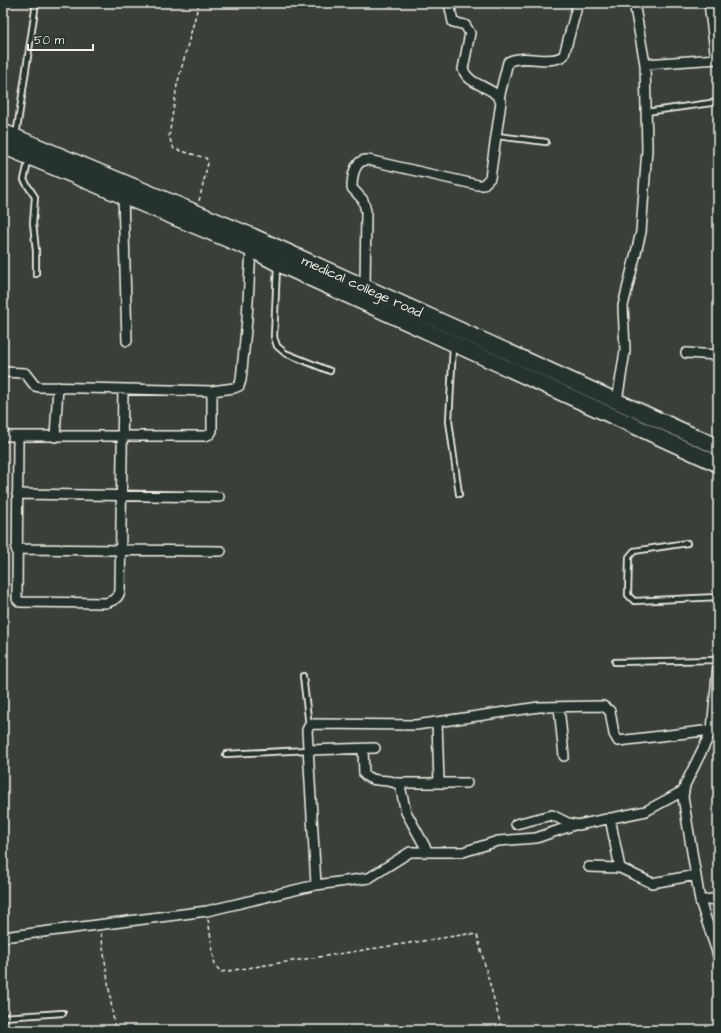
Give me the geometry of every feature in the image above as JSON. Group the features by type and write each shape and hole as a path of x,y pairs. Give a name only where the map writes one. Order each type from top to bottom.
{"highway":[{"name":"medical college road","path":"10,135 196,213 229,233 365,288 617,400 718,447"},
{"path":"3,146 123,195 229,233 251,249 277,263 718,464"}],"street":[{"path":"449,3 453,22 465,25 470,33 463,68 464,74 499,98"},
{"path":"365,288 366,211 363,200 352,188 356,165 360,162 368,160 483,185 490,178 501,107 499,98 508,62 518,59 556,59 564,54 578,3"},
{"path":"617,400 625,351 623,306 641,226 647,149 645,64 635,8 632,3"},
{"path":"645,64 717,59 709,3"},
{"path":"123,195 127,341"},
{"path":"3,372 25,373 36,386 212,391 239,386 241,380 247,319 251,249"},
{"path":"686,353 718,355"},
{"path":"55,437 58,387"},
{"path":"18,436 16,596 20,602 106,603 115,600 119,596 121,549 121,436 123,389"},
{"path":"3,436 205,436 210,434 212,431 212,391"},
{"path":"17,494 219,497"},
{"path":"16,549 221,551"},
{"path":"3,937 207,910 316,885 369,878 410,852 463,852 498,841 536,838 574,825 646,810 683,791 715,730 718,665"},
{"path":"316,885 307,730 309,726 313,724 410,725 539,707 607,707 610,711 614,734 618,741 715,730"},
{"path":"559,707 564,756"},
{"path":"436,722 439,783"},
{"path":"308,750 375,748"},
{"path":"363,749 363,771 366,777 398,783 467,783"},
{"path":"398,783 406,812 428,852"},
{"path":"683,791 700,902 718,955"},
{"path":"516,824 552,815 574,825"},
{"path":"610,818 620,868"},
{"path":"589,867 620,868 652,883 696,876"},
{"path":"700,902 718,898"}],"lane":[{"path":"10,135 36,3"},
{"path":"646,112 718,102"},
{"path":"497,136 546,142"},
{"path":"30,157 24,180 35,197 33,223 36,251 36,274"},
{"path":"277,263 274,337 277,346 285,353 330,371"},
{"path":"453,343 448,421 459,494"},
{"path":"687,543 634,551 630,557 628,595 634,601 718,597"},
{"path":"615,662 718,660"},
{"path":"303,676 309,726"},
{"path":"226,754 308,750"},
{"path":"3,1017 63,1013"}],"path":[{"path":"196,213 208,163 206,158 174,148 168,137 178,78 199,3"},
{"path":"207,910 215,965 221,972 468,934 477,935 502,1030"},
{"path":"100,925 115,1030"}]}
